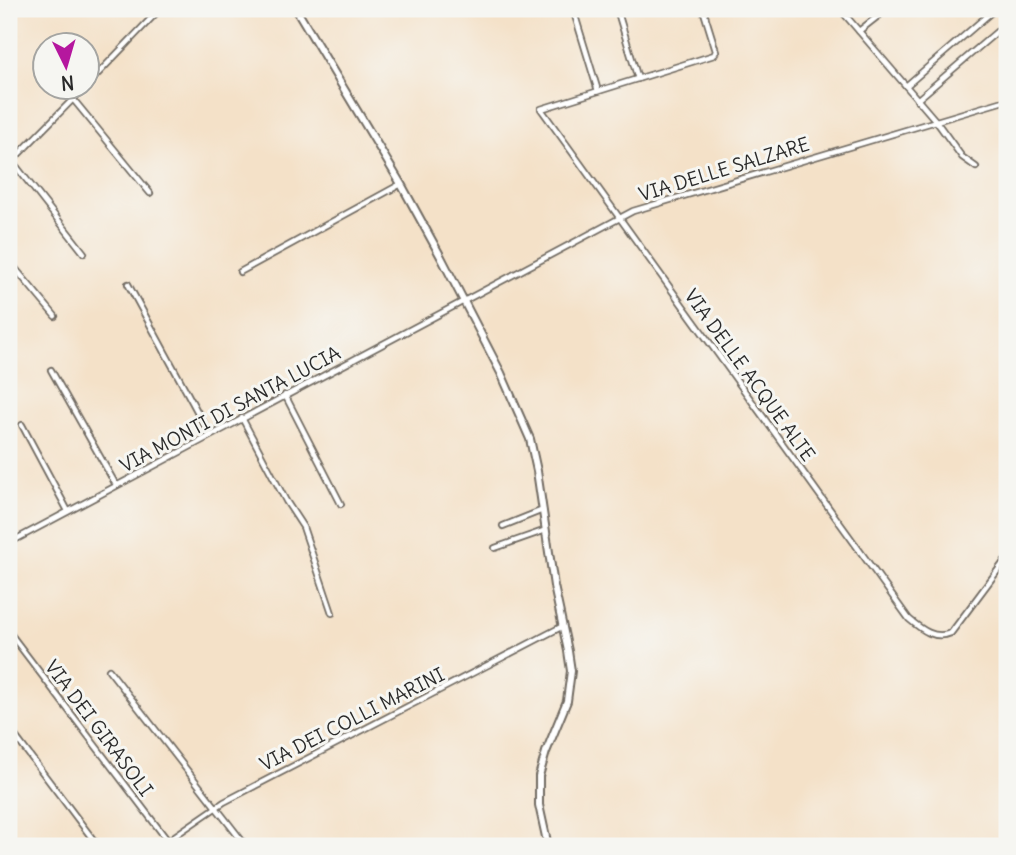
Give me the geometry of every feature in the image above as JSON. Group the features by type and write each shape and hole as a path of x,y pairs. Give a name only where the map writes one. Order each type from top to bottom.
{"main road":[{"path":"296,9 401,184 464,300 528,431 537,467 554,586 570,663 570,688 565,707 542,761 538,786 548,846"}],"street":[{"path":"102,69 160,9"},
{"path":"573,9 598,91 716,54 704,9"},
{"path":"617,9 638,79"},
{"path":"840,9 936,121 961,157 976,167"},
{"path":"859,31 887,9"},
{"path":"906,86 995,9"},
{"path":"917,100 1007,23"},
{"name":"VIA DELLE ACQUE ALTE","path":"598,91 541,109 905,614 928,633 940,636 950,634 1007,558"},
{"name":"VIA DELLE SALZARE","path":"464,300 645,207 1007,100"},
{"path":"70,102 10,163 84,253"},
{"path":"75,102 150,193"},
{"path":"240,272 401,184"},
{"path":"9,261 55,316"},
{"path":"128,284 210,435"},
{"name":"VIA MONTI DI SANTA LUCIA","path":"9,543 464,300"},
{"path":"51,370 116,485"},
{"path":"285,395 341,505"},
{"path":"242,418 286,501 303,527 332,613"},
{"path":"22,425 68,511"},
{"path":"503,526 543,510"},
{"path":"495,548 546,530"},
{"name":"VIA DEI COLLI MARINI","path":"160,846 216,807 563,626"},
{"name":"VIA DEI GIRASOLI","path":"9,632 168,841"},
{"path":"109,670 246,846"},
{"path":"9,728 98,846"}]}
